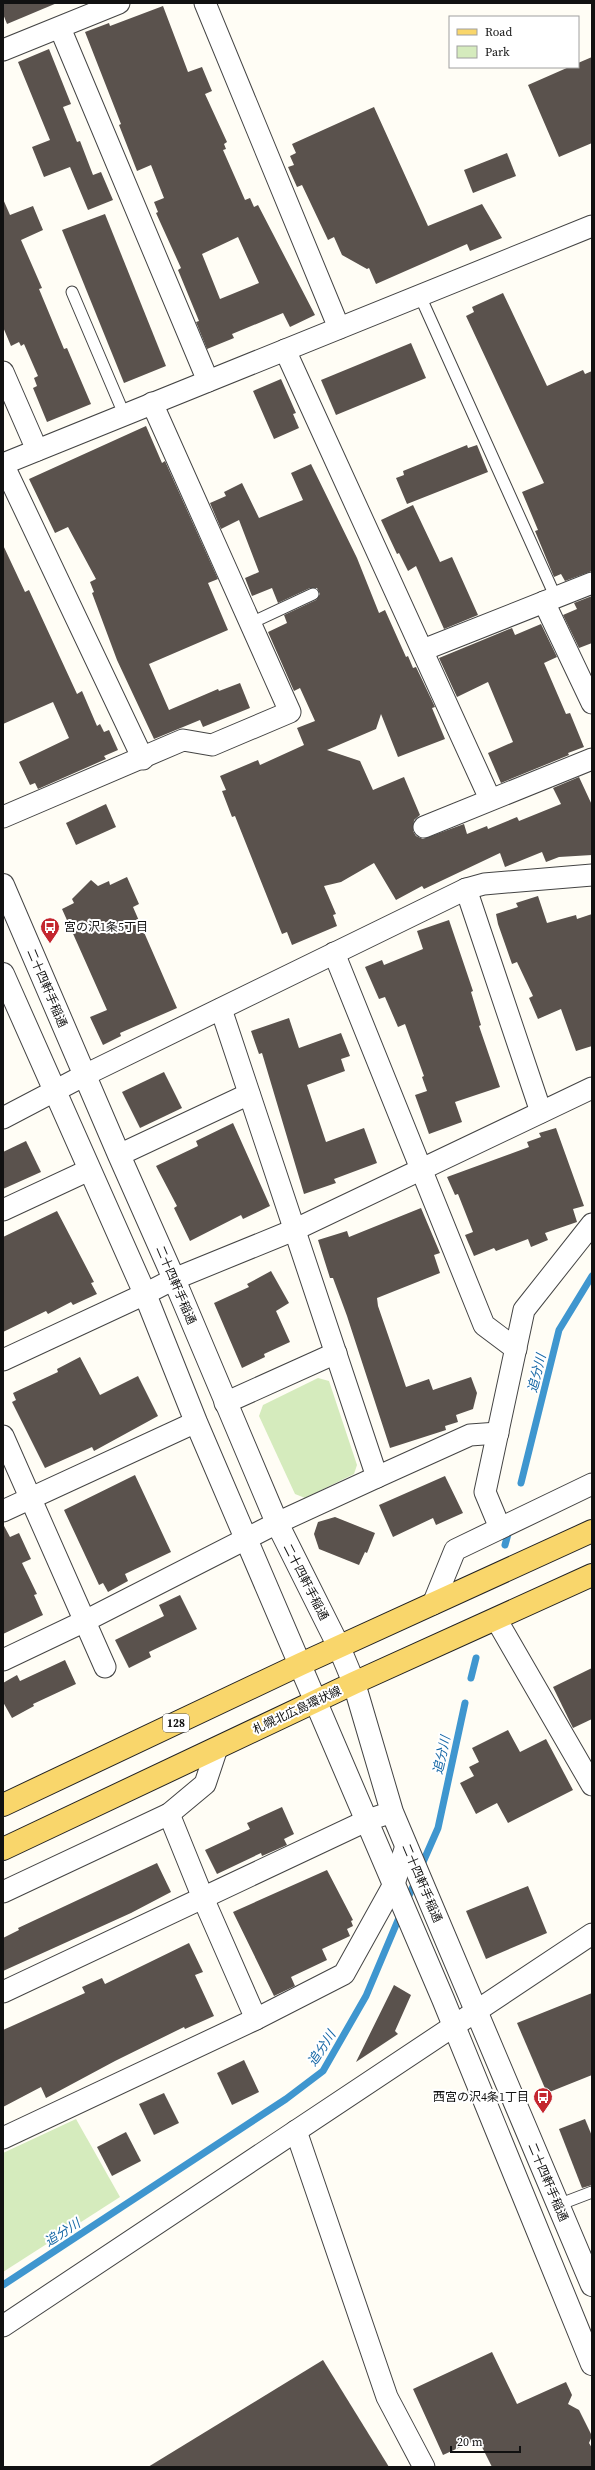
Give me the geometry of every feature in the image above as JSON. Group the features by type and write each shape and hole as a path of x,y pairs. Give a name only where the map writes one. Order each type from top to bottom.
{"main road":[{"name":"128","path":"6,1800 592,1531"},
{"name":"札幌北広島環状線","path":"3,1849 317,1700 592,1575"}],"street":[{"path":"3,50 119,3"},
{"path":"205,3 339,328"},
{"path":"60,28 208,381"},
{"path":"142,759 3,464 339,328 590,232"},
{"path":"285,350 490,798"},
{"path":"3,372 37,450"},
{"path":"3,817 142,759 183,740 212,745 290,712 152,403"},
{"path":"423,650 592,583"},
{"path":"550,600 592,703"},
{"path":"424,827 490,798 592,759"},
{"path":"3,1118 84,1075 466,888 484,884 592,875"},
{"name":"二十四軒手稲通","path":"3,885 118,1156 174,1279 225,1403 277,1523 339,1647 354,1683 392,1812 592,2285"},
{"path":"466,888 541,1112"},
{"path":"334,953 484,1325 516,1349"},
{"path":"3,974 89,1170 146,1294 196,1422 368,1820 592,2364"},
{"path":"221,1009 377,1476"},
{"path":"3,1360 146,1294 174,1279 294,1230 592,1088"},
{"path":"118,1156 249,1094"},
{"path":"3,1210 89,1170"},
{"path":"500,1528 485,1492 524,1310 592,1224"},
{"path":"225,1403 336,1352"},
{"path":"3,1512 30,1498 196,1422"},
{"path":"3,1660 85,1621 246,1538 377,1476 470,1435 498,1432"},
{"path":"3,1436 105,1667"},
{"path":"433,1604 455,1550 592,1484"},
{"path":"496,1619 592,1785"},
{"path":"3,1892 169,1814 205,1784 218,1748"},
{"path":"3,1992 368,1820 392,1812"},
{"path":"169,1814 203,1898 256,2019"},
{"path":"3,2138 256,2019 344,1974 396,1888 408,1850"},
{"path":"3,2326 477,2012 592,1934"},
{"path":"296,2131 387,2397 424,2467"}],"lane":[{"path":"72,292 124,414"},
{"path":"420,296 550,600"},
{"path":"251,623 313,594"},
{"path":"558,2205 592,2192"}],"green space":[{"path":"318,1378 329,1381 357,1465 354,1474 305,1498 295,1494 259,1416 263,1405"},
{"path":"76,2119 120,2197 3,2272 3,2153"}],"building":[{"path":"3,3 57,3 7,24 3,14"},
{"path":"163,6 188,72 202,67 212,91 205,94 227,142 224,144 226,149 223,150 245,200 250,198 254,207 258,205 315,315 290,327 283,313 232,334 234,338 207,349 196,322 199,321 178,270 181,268 156,213 158,212 154,202 164,198 151,165 137,171 119,125 121,124 85,32 109,23 110,26","holes":["238,237 259,283 220,299 202,254"]},
{"path":"49,49 71,104 63,107 77,142 80,141 93,175 101,172 113,200 88,210 70,167 44,177 32,147 50,140 18,62"},
{"path":"592,57 592,143 559,157 528,85 567,68 579,68 579,63"},
{"path":"374,107 428,226 482,204 502,238 470,251 467,244 376,284 369,268 367,269 342,255 334,237 328,240 302,185 297,187 288,167 294,165 290,156 296,153 292,144"},
{"path":"507,153 516,176 473,193 464,170"},
{"path":"3,199 10,215 33,206 43,230 21,240 42,288 39,289 64,349 67,348 91,404 47,422 33,388 37,386 34,378 38,376 24,344 21,346 19,342 11,346 3,327"},
{"path":"105,214 166,366 124,383 62,230"},
{"path":"503,293 547,386 583,370 585,374 592,371 592,571 565,581 561,574 554,577 535,531 538,530 522,492 544,483 466,316 474,312 472,307"},
{"path":"411,343 426,378 336,415 321,380"},
{"path":"281,379 296,413 293,414 299,428 274,439 253,391"},
{"path":"146,426 162,463 165,461 218,579 208,583 228,630 149,664 169,710 218,689 219,691 240,683 250,708 203,727 200,720 154,739 117,660 92,593 94,592 90,582 96,579 68,527 55,533 29,479"},
{"path":"467,445 468,448 477,445 488,472 407,504 396,478 404,475 403,471"},
{"path":"311,464 357,558 379,613 385,610 406,657 408,656 413,668 416,667 435,707 432,708 445,739 398,757 381,714 376,729 327,750 360,761 373,790 404,777 420,815 414,820 413,831 416,836 423,839 464,824 467,834 487,826 488,829 517,817 519,821 561,804 553,788 579,777 592,805 592,855 559,857 546,862 542,852 505,867 500,853 424,889 422,886 396,900 374,863 341,882 324,886 336,914 333,915 337,926 292,945 287,932 282,934 235,816 232,817 222,791 226,790 220,776 258,760 260,765 304,745 297,728 315,721 300,688 294,691 268,632 287,623 284,615 316,600 320,594 317,588 310,588 278,603 272,588 252,596 245,578 259,572 239,520 221,529 210,503 226,496 224,492 242,483 259,518 303,500 291,473"},
{"path":"413,505 440,562 452,557 478,615 444,629 416,566 408,571 399,553 397,554 381,520"},
{"path":"3,545 25,592 29,590 77,694 82,691 97,726 100,724 104,732 109,730 118,750 104,756 106,759 38,789 35,783 30,785 19,762 69,738 53,702 3,724"},
{"path":"592,596 592,643 579,648 563,615 577,609 574,603"},
{"path":"541,624 557,657 544,663 566,714 570,713 584,747 568,753 569,755 501,783 488,753 513,742 488,682 457,697 439,658 512,628 515,635"},
{"path":"106,804 116,827 76,845 66,823"},
{"path":"127,877 139,904 133,907 177,1008 120,1033 121,1036 103,1045 90,1017 107,1010 62,909 74,903 72,899 91,880 98,886 109,881 110,885"},
{"path":"538,896 547,923 576,915 577,919 592,914 592,1046 576,1051 561,1009 538,1019 529,998 533,996 517,962 512,964 498,924 496,914 518,907 516,903"},
{"path":"449,920 473,991 471,992 481,1025 479,1026 500,1087 455,1102 462,1122 429,1134 415,1095 427,1091 422,1077 424,1076 405,1024 398,1027 385,997 379,999 365,967 382,960 384,965 423,949 417,931"},
{"path":"289,1018 299,1048 341,1033 350,1056 341,1059 345,1071 307,1085 326,1142 364,1128 377,1163 334,1179 336,1183 304,1194 262,1053 259,1054 251,1031"},
{"path":"164,1072 182,1108 140,1128 122,1092"},
{"path":"233,1123 270,1206 243,1219 241,1215 190,1241 174,1208 177,1206 156,1166 198,1146 196,1141"},
{"path":"556,1128 584,1206 573,1209 577,1222 545,1233 548,1240 531,1247 528,1239 496,1251 494,1248 474,1256 465,1235 473,1232 458,1194 455,1195 447,1177 529,1147 527,1142 541,1137 539,1133"},
{"path":"26,1141 41,1172 3,1189 3,1152"},
{"path":"421,1208 440,1253 434,1255 440,1273 377,1298 378,1306 406,1387 429,1379 433,1390 471,1377 477,1393 473,1409 456,1415 458,1422 445,1426 446,1430 390,1448 347,1316 333,1278 330,1278 318,1240 347,1231 349,1237"},
{"path":"57,1211 94,1282 91,1283 97,1294 73,1305 71,1302 48,1314 46,1311 3,1332 3,1237"},
{"path":"271,1271 289,1303 276,1311 290,1342 264,1354 265,1357 242,1368 214,1303 249,1287 247,1284"},
{"path":"80,1357 100,1395 138,1376 158,1416 94,1451 92,1447 45,1468 12,1402 16,1400 13,1393 58,1372 57,1369"},
{"path":"135,1475 171,1552 125,1574 128,1581 108,1592 103,1583 99,1585 64,1510"},
{"path":"445,1476 463,1513 436,1525 433,1518 393,1537 379,1505"},
{"path":"335,1517 375,1533 367,1553 365,1552 359,1565 319,1549 314,1534 318,1522"},
{"path":"3,1524 10,1537 19,1533 31,1559 22,1563 37,1594 34,1595 43,1615 3,1634"},
{"path":"180,1595 197,1629 149,1652 151,1657 129,1668 115,1640 164,1616 159,1605"},
{"path":"65,1660 76,1684 33,1704 34,1706 12,1718 3,1702 3,1683 17,1675 20,1681"},
{"path":"592,1668 592,1719 573,1728 553,1687"},
{"path":"508,1730 520,1752 546,1739 573,1790 508,1823 497,1803 476,1814 460,1783 474,1776 469,1767 479,1762 472,1748"},
{"path":"282,1807 294,1834 284,1839 287,1845 262,1856 261,1853 217,1874 205,1850 250,1829 247,1823"},
{"path":"157,1863 171,1892 131,1913 3,1971 3,1938 19,1930 18,1928"},
{"path":"327,1870 353,1920 351,1921 353,1926 347,1929 350,1936 322,1949 327,1960 291,1977 295,1986 274,1996 233,1912"},
{"path":"528,1886 547,1933 486,1959 466,1911"},
{"path":"189,1943 203,1972 195,1975 214,2016 185,2029 184,2027 115,2061 46,2098 41,2087 3,2107 3,2030 85,1993 82,1987 102,1978 105,1984"},
{"path":"394,1985 411,1995 395,2031 398,2034 356,2062"},
{"path":"592,1993 592,2075 547,2093 517,2023"},
{"path":"244,2060 259,2092 232,2105 217,2073"},
{"path":"164,2093 179,2123 154,2135 139,2104"},
{"path":"585,2119 592,2136 592,2185 582,2188 559,2129"},
{"path":"126,2132 141,2161 112,2176 97,2147"},
{"path":"492,2352 517,2404 566,2382 572,2395 568,2404 579,2410 592,2436 589,2443 592,2448 592,2467 492,2467 478,2439 443,2455 413,2389"},
{"path":"323,2360 389,2467 148,2467"}],"waterway":[{"name":"追分川","path":"521,1483 559,1330 592,1276"},
{"name":"追分川","path":"505,1545 508,1534"},
{"name":"追分川","path":"471,1678 476,1658"},
{"name":"追分川","path":"420,1869 438,1828 465,1703"},
{"name":"追分川","path":"406,1902 416,1880"},
{"name":"追分川","path":"3,2285 286,2099 323,2071 366,1996 401,1913"}],"place":[{"name":"宮の沢1条5丁目","path":"50,944"},
{"name":"西宮の沢4条1丁目","path":"543,2114"}]}
